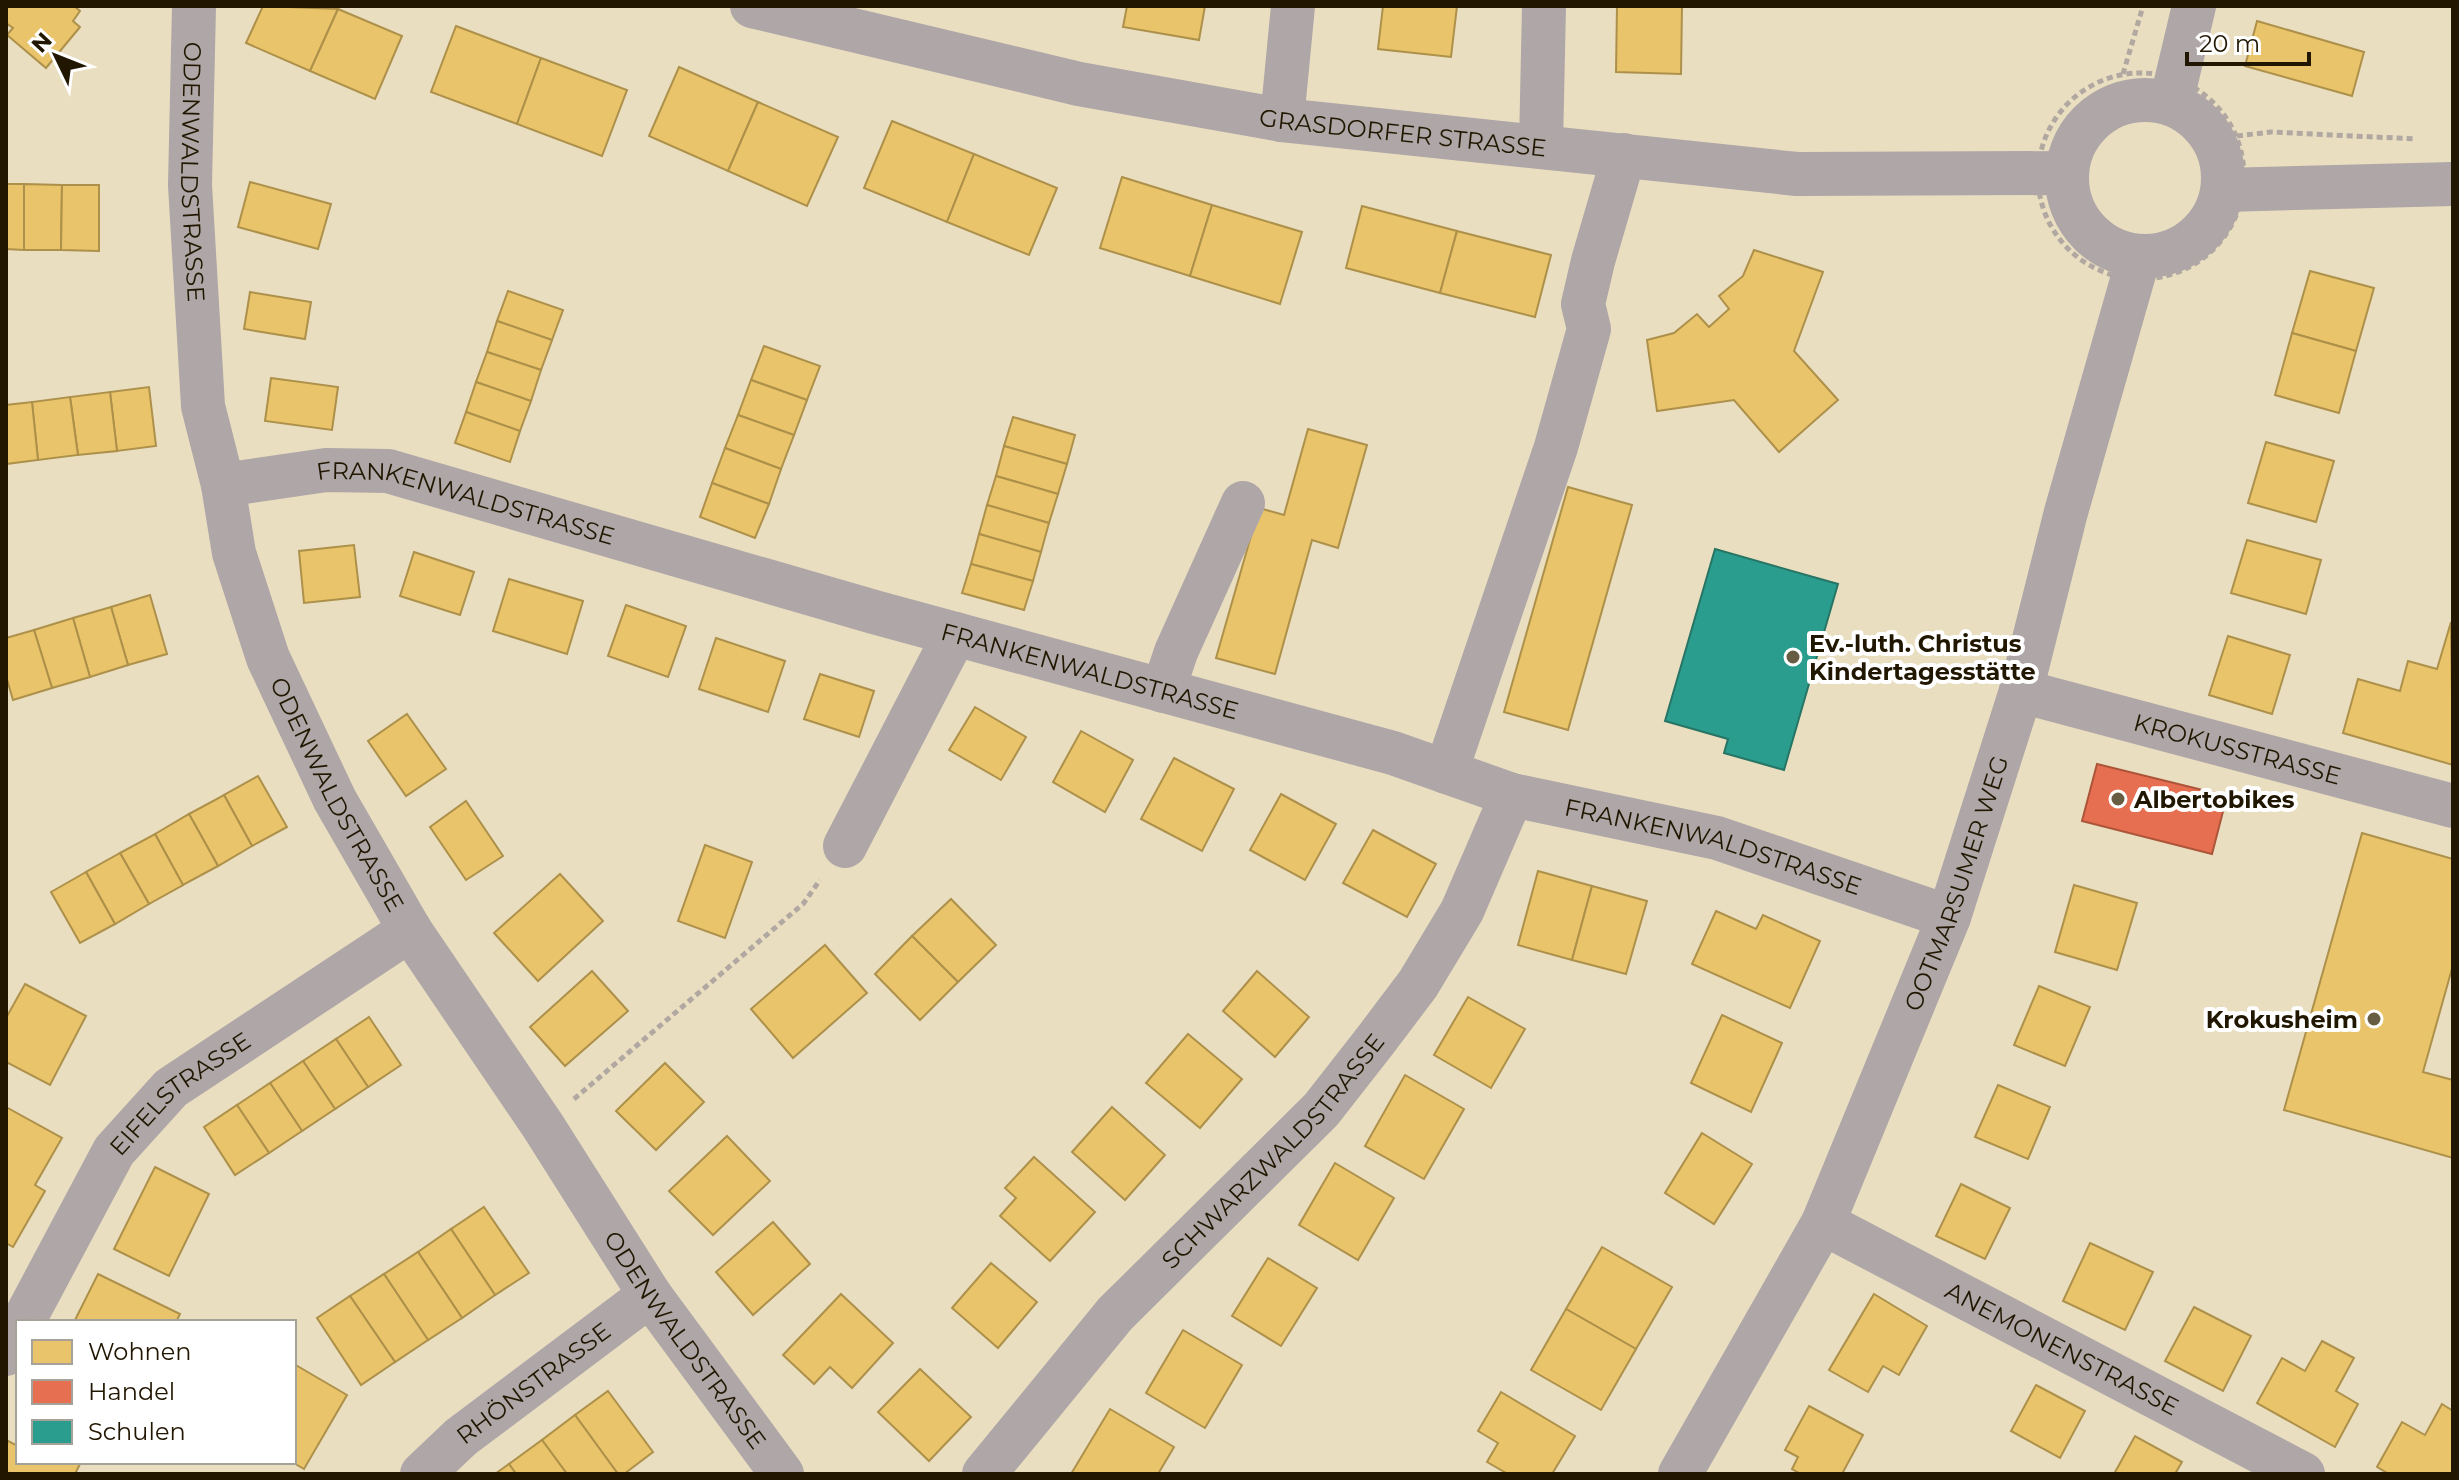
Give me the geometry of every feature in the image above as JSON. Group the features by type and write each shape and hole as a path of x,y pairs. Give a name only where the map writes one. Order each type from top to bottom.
{"street":[{"name":"ODENWALDSTRASSE","path":"194,6 190,185 195,315 203,406 223,485 234,553 268,658 335,800 410,930 543,1126 650,1295 782,1474"},
{"name":"GRASDORFER STRASSE","path":"752,6 835,16 1079,84 1282,120 1797,174 2052,173"},
{"path":"1282,120 1293,6"},
{"path":"1541,145 1544,6"},
{"path":"2173,91 2194,6"},
{"path":"2173,91 2115,106 2091,121 2052,173 2078,220 2094,238 2135,268 2193,239 2234,189"},
{"path":"2173,91 2206,128 2234,189"},
{"path":"1446,772 1556,447 1589,329 1583,304 1593,261 1624,155"},
{"path":"2234,189 2453,184"},
{"name":"OOTMARSUMER WEG","path":"1680,1474 1823,1223 1949,917 2021,691 2066,512 2135,268"},
{"name":"FRANKENWALDSTRASSE","path":"223,485 326,470 388,471 955,634 1393,753 1512,795 1717,838 1949,917"},
{"path":"1163,691 1176,652 1243,503"},
{"path":"845,846 955,634"},
{"name":"KROKUSSTRASSE","path":"2021,691 2453,806"},
{"name":"SCHWARZWALDSTRASSE","path":"984,1474 1115,1314 1310,1122 1375,1041 1418,984 1462,911 1512,795"},
{"name":"EIFELSTRASSE","path":"24,1320 114,1151 171,1088 410,930"},
{"name":"ANEMONENSTRASSE","path":"1823,1223 2303,1474"},
{"name":"RHÖNSTRASSE","path":"422,1474 461,1437 650,1295"},
{"path":"6,1354 16,1336"}],"path":[{"path":"2123,74 2143,6"},
{"path":"2150,73 2173,91 2207,96 2225,114 2237,136 2244,162 2234,189 2228,233 2202,260 2168,276 2135,268 2089,266 2056,236 2042,206 2052,173 2043,145 2054,119 2073,98 2097,83 2123,74 2150,73"},
{"path":"2237,136 2271,132 2423,139"},
{"path":"543,1126 803,904 845,846"}],"building: Wohnen":[{"path":"6,6 74,6 80,11 73,21 80,27 46,68 7,35 13,28 6,23"},
{"path":"263,6 338,9 310,71 246,43"},
{"path":"1127,6 1205,6 1199,40 1123,27"},
{"path":"1383,6 1457,6 1451,57 1378,49"},
{"path":"1617,6 1682,6 1681,74 1616,72"},
{"path":"338,9 402,36 375,99 310,71"},
{"path":"2257,21 2364,52 2352,96 2245,66"},
{"path":"456,26 541,58 517,124 431,92"},
{"path":"541,58 627,90 602,156 517,124"},
{"path":"679,67 758,102 728,171 649,136"},
{"path":"758,102 838,137 807,206 728,171"},
{"path":"892,121 974,154 947,222 864,188"},
{"path":"974,154 1057,188 1029,255 947,222"},
{"path":"1122,177 1212,205 1190,276 1100,248"},
{"path":"250,182 331,204 318,249 238,227"},
{"path":"6,184 24,184 24,250 6,249"},
{"path":"24,184 62,185 61,250 24,250"},
{"path":"62,185 99,185 99,251 61,250"},
{"path":"1212,205 1302,232 1280,304 1190,276"},
{"path":"1362,206 1457,231 1440,293 1346,268"},
{"path":"1457,231 1551,255 1535,317 1440,293"},
{"path":"1754,250 1823,272 1794,351 1838,400 1779,452 1734,400 1657,411 1647,340 1674,333 1697,314 1709,327 1729,309 1719,296 1743,276"},
{"path":"2310,271 2374,288 2356,351 2292,333"},
{"path":"508,291 563,310 552,340 497,321"},
{"path":"250,292 311,302 305,339 244,329"},
{"path":"497,321 552,340 541,370 487,352"},
{"path":"2292,333 2356,351 2339,413 2275,395"},
{"path":"764,346 820,366 807,400 751,380"},
{"path":"487,352 541,370 531,401 476,382"},
{"path":"271,378 338,387 332,430 265,421"},
{"path":"751,380 807,400 794,435 738,415"},
{"path":"476,382 531,401 520,431 466,412"},
{"path":"149,387 156,446 117,451 110,392"},
{"path":"110,392 117,451 78,455 70,397"},
{"path":"70,397 78,455 38,460 32,402"},
{"path":"32,402 38,460 6,464 6,405"},
{"path":"466,412 520,431 510,462 455,443"},
{"path":"738,415 794,435 781,469 725,448"},
{"path":"1013,417 1075,435 1067,464 1004,446"},
{"path":"1308,429 1367,445 1338,548 1312,540 1275,674 1216,658 1259,508 1284,515"},
{"path":"2266,442 2334,461 2316,522 2248,503"},
{"path":"1004,446 1067,464 1058,494 996,476"},
{"path":"725,448 781,469 769,504 712,483"},
{"path":"996,476 1058,494 1049,523 987,505"},
{"path":"712,483 769,504 755,538 700,517"},
{"path":"1568,487 1632,505 1568,730 1504,712"},
{"path":"987,505 1049,523 1041,552 979,534"},
{"path":"979,534 1041,552 1033,581 971,564"},
{"path":"2247,540 2321,560 2306,614 2231,593"},
{"path":"354,545 360,597 304,603 299,551"},
{"path":"414,552 474,572 460,615 400,596"},
{"path":"971,564 1033,581 1024,610 962,593"},
{"path":"509,579 583,601 567,654 493,631"},
{"path":"150,595 167,654 128,665 111,607"},
{"path":"626,605 686,626 668,677 608,656"},
{"path":"111,607 128,665 90,677 73,618"},
{"path":"73,618 90,677 52,688 34,630"},
{"path":"2451,622 2453,765 2343,733 2358,679 2400,691 2408,661 2437,669"},
{"path":"34,630 52,688 13,700 6,676 6,638"},
{"path":"2228,636 2290,655 2272,714 2209,695"},
{"path":"716,638 785,661 768,712 699,689"},
{"path":"820,674 874,691 859,737 804,719"},
{"path":"975,707 1026,737 1001,780 949,750"},
{"path":"407,714 446,769 406,796 368,741"},
{"path":"1081,731 1133,760 1105,812 1053,782"},
{"path":"1174,758 1234,789 1202,851 1141,819"},
{"path":"258,776 287,827 252,846 224,795"},
{"path":"1281,794 1336,824 1305,880 1250,850"},
{"path":"224,795 252,846 218,866 189,814"},
{"path":"466,801 503,856 466,880 430,827"},
{"path":"189,814 218,866 183,885 155,834"},
{"path":"1373,830 1436,864 1407,917 1343,883"},
{"name":"Krokusheim","path":"2362,833 2453,859 2453,965 2423,1072 2453,1080 2453,1158 2284,1110"},
{"path":"155,834 183,885 149,904 120,853"},
{"path":"705,845 752,862 725,938 678,921"},
{"path":"120,853 149,904 115,924 86,872"},
{"path":"1538,871 1592,886 1572,960 1518,945"},
{"path":"86,872 115,924 80,943 51,892"},
{"path":"560,874 603,921 538,981 494,933"},
{"path":"2074,885 2137,903 2117,970 2055,952"},
{"path":"1592,886 1647,901 1626,974 1572,960"},
{"path":"951,899 996,945 958,982 912,936"},
{"path":"1716,911 1756,929 1763,915 1820,941 1790,1008 1692,964"},
{"path":"912,936 958,982 920,1020 875,974"},
{"path":"825,945 867,993 793,1058 751,1009"},
{"path":"592,971 628,1011 565,1066 530,1027"},
{"path":"1257,971 1309,1017 1275,1057 1223,1011"},
{"path":"25,984 86,1016 50,1085 6,1062 6,1018"},
{"path":"2039,986 2090,1007 2065,1066 2014,1045"},
{"path":"1468,997 1525,1029 1491,1088 1434,1055"},
{"path":"1722,1015 1782,1043 1751,1112 1691,1083"},
{"path":"369,1017 401,1065 368,1087 336,1039"},
{"path":"1188,1034 1242,1079 1200,1128 1146,1083"},
{"path":"336,1039 368,1087 335,1109 303,1061"},
{"path":"303,1061 335,1109 302,1131 270,1083"},
{"path":"665,1063 704,1102 656,1150 616,1111"},
{"path":"1405,1075 1464,1109 1424,1179 1365,1146"},
{"path":"270,1083 302,1131 269,1153 237,1105"},
{"path":"1998,1085 2050,1107 2028,1159 1975,1137"},
{"path":"237,1105 269,1153 235,1175 204,1127"},
{"path":"6,1107 62,1138 35,1185 45,1191 13,1247 6,1243"},
{"path":"1112,1107 1165,1155 1125,1200 1072,1152"},
{"path":"1702,1133 1752,1164 1714,1224 1665,1193"},
{"path":"727,1136 770,1181 713,1235 669,1191"},
{"path":"1034,1157 1095,1212 1050,1261 1000,1216 1016,1198 1005,1188"},
{"path":"1335,1163 1394,1198 1358,1260 1299,1225"},
{"path":"155,1167 209,1194 169,1276 114,1249"},
{"path":"1961,1184 2010,1208 1985,1259 1936,1236"},
{"path":"484,1207 529,1273 495,1295 451,1229"},
{"path":"773,1222 810,1264 753,1315 716,1272"},
{"path":"451,1229 495,1295 462,1318 418,1252"},
{"path":"2090,1243 2153,1272 2125,1330 2063,1301"},
{"path":"1602,1247 1672,1287 1636,1349 1566,1309"},
{"path":"418,1252 462,1318 428,1340 384,1274"},
{"path":"1268,1258 1317,1288 1281,1346 1232,1316"},
{"path":"991,1263 1037,1302 998,1348 952,1308"},
{"path":"98,1274 180,1314 177,1320 75,1320"},
{"path":"384,1274 428,1340 395,1362 350,1296"},
{"path":"841,1294 893,1343 852,1388 830,1367 814,1384 783,1355"},
{"path":"1874,1294 1927,1326 1899,1375 1883,1366 1868,1392 1829,1370"},
{"path":"350,1296 395,1362 361,1385 317,1318"},
{"path":"2194,1307 2251,1336 2223,1391 2165,1361"},
{"path":"1566,1309 1636,1349 1601,1410 1531,1370"},
{"path":"1183,1330 1242,1365 1205,1428 1146,1393"},
{"path":"2322,1341 2354,1358 2336,1391 2358,1404 2335,1447 2257,1403 2282,1358 2305,1371"},
{"path":"296,1365 347,1395 304,1469 295,1464"},
{"path":"920,1369 971,1417 929,1461 878,1412"},
{"path":"2036,1385 2085,1411 2060,1458 2011,1431"},
{"path":"608,1391 653,1452 624,1474 618,1474 575,1415"},
{"path":"1501,1392 1575,1436 1552,1474 1508,1474 1487,1462 1498,1443 1478,1431"},
{"path":"2442,1404 2453,1411 2453,1474 2389,1474 2377,1467 2402,1422 2425,1435"},
{"path":"1809,1406 1863,1435 1842,1474 1801,1474 1792,1469 1798,1457 1785,1450"},
{"path":"1110,1409 1174,1447 1158,1474 1071,1474"},
{"path":"575,1415 618,1474 567,1474 542,1440"},
{"path":"2135,1436 2182,1462 2175,1474 2114,1474"},
{"path":"6,1440 16,1445 16,1464 80,1464 75,1474 6,1474"},
{"path":"542,1440 567,1474 516,1474 509,1464"},
{"path":"509,1464 516,1474 495,1474"}],"building: Handel":[{"path":"2097,764 2227,796 2212,854 2082,821"}],"building: Schulen":[{"path":"1715,549 1838,584 1784,770 1724,753 1728,739 1665,721"}],"place":[{"name":"Ev.-luth. Christus Kindertagesstätte","path":"1793,657"},
{"name":"Albertobikes","path":"2118,799"},
{"name":"Krokusheim","path":"2374,1019"}]}
